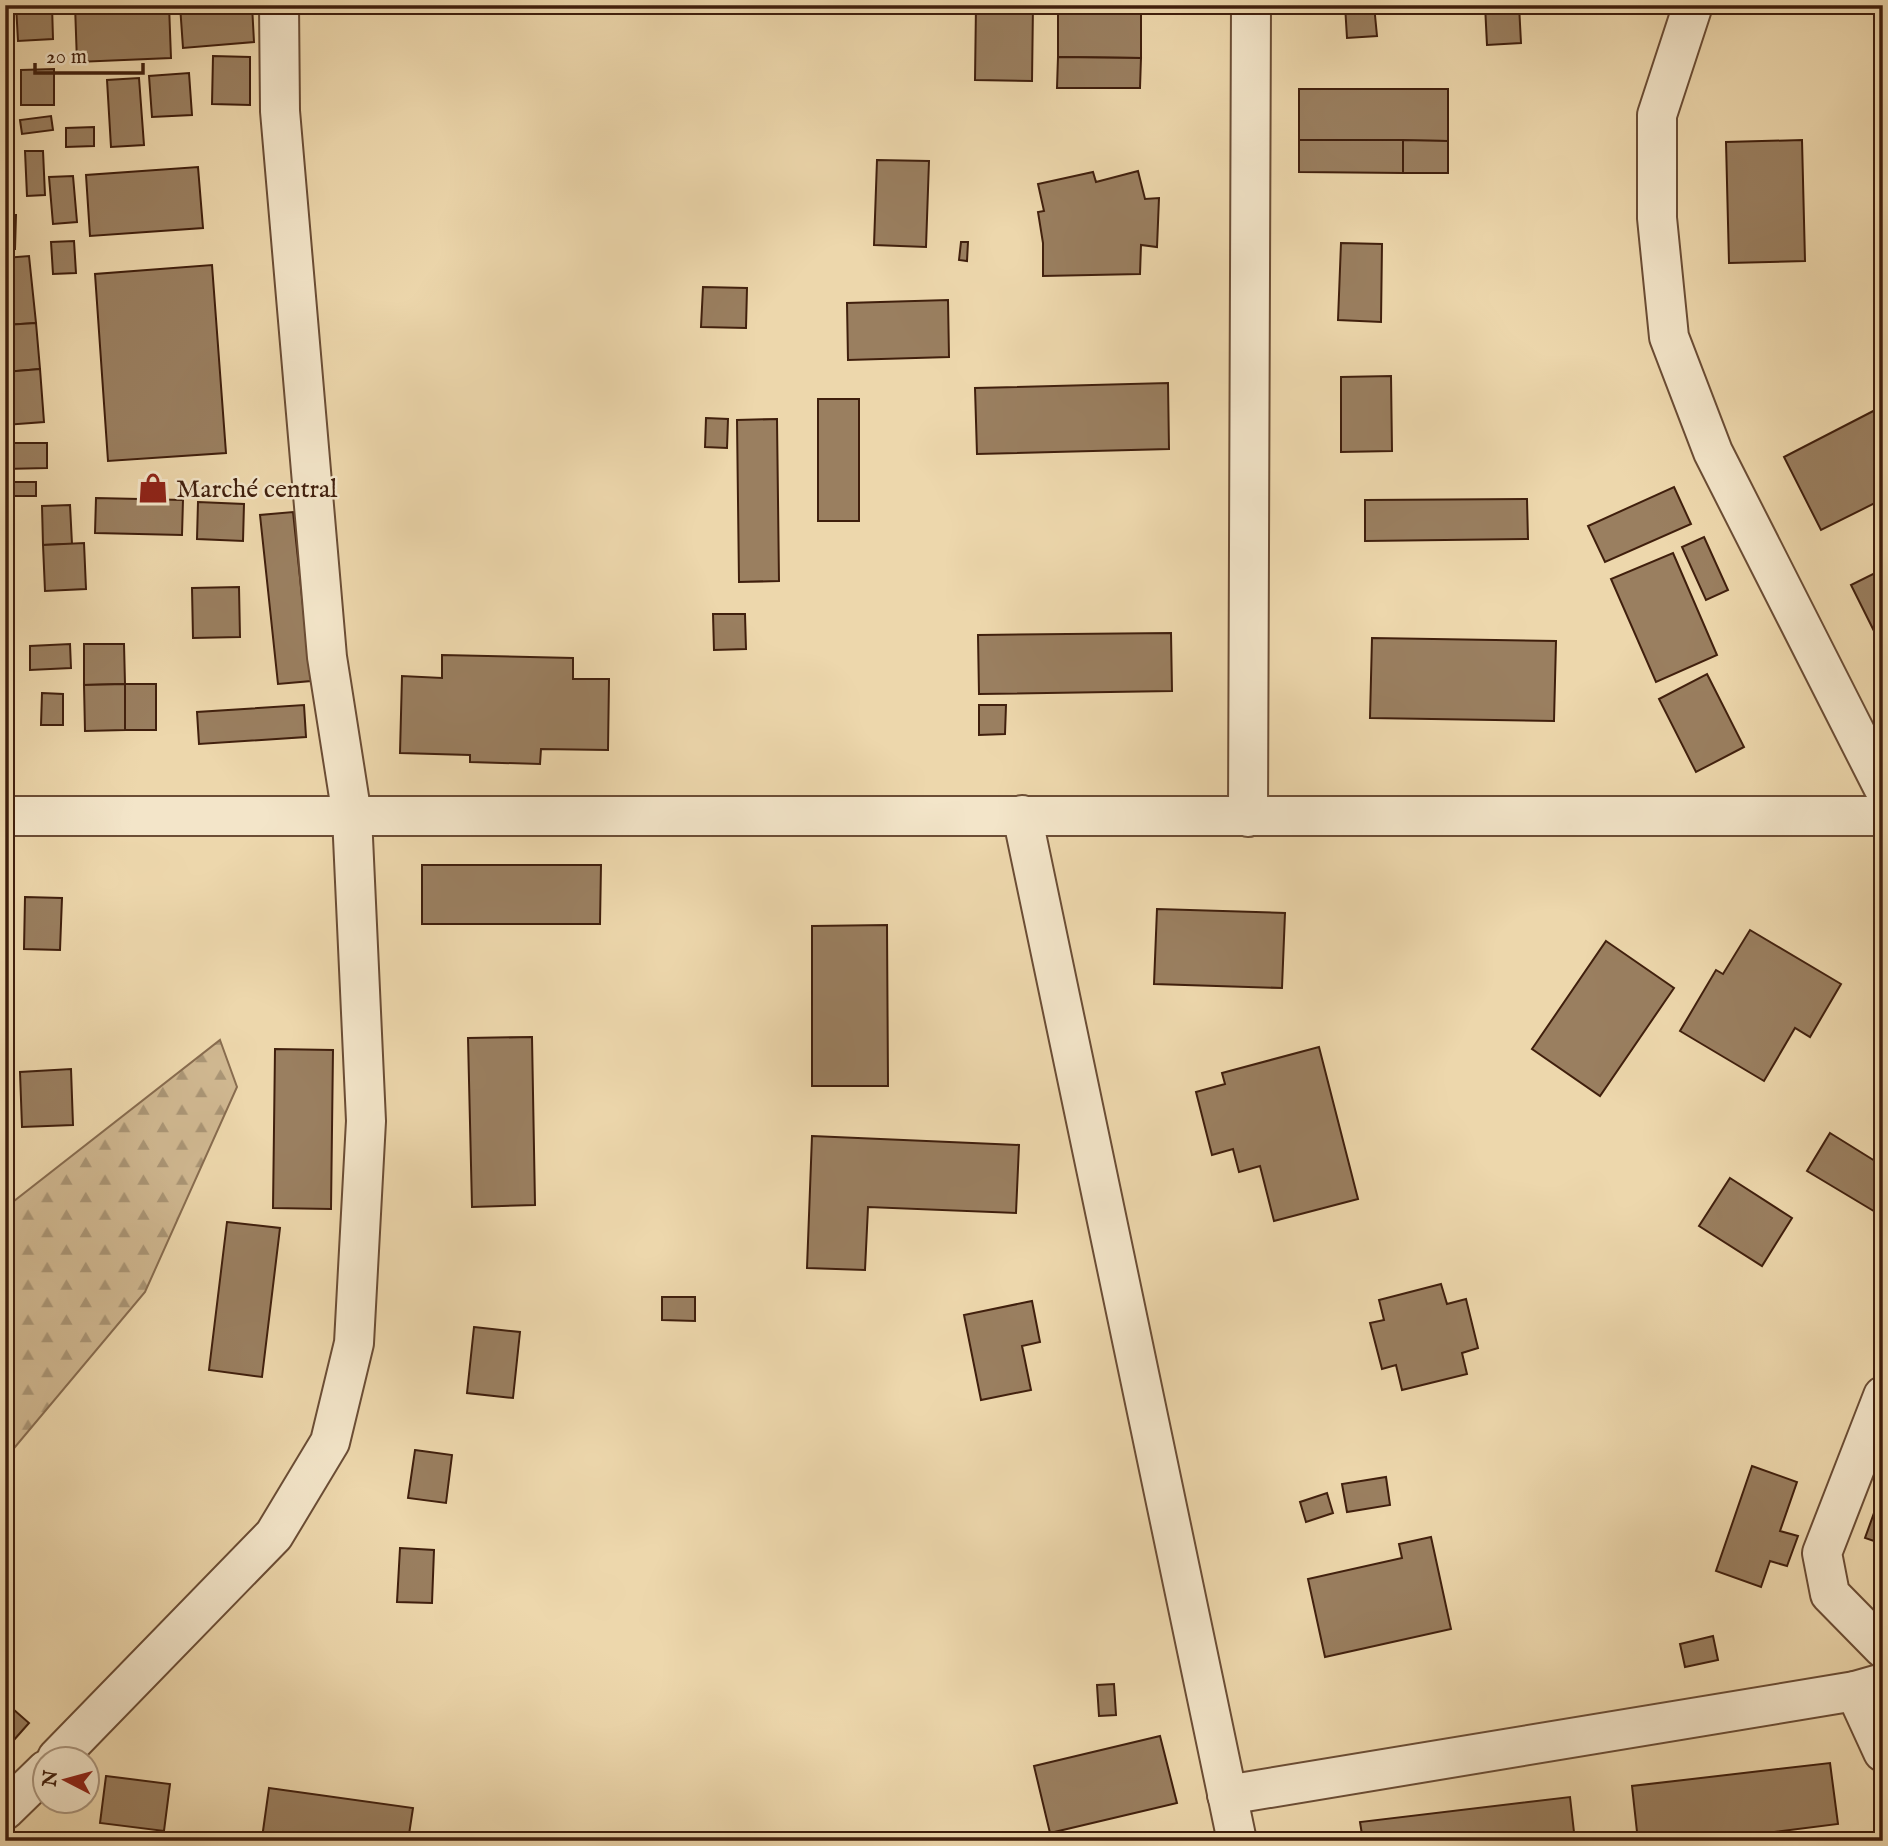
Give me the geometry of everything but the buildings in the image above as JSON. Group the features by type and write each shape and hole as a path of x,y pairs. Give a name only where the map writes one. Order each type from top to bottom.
{"street":[{"path":"72,1744 274,1535 330,1442 354,1343 366,1121 352,816 323,616 280,111 279,5"},
{"path":"1248,817 1251,5"},
{"path":"1693,5 1657,115 1657,218 1668,337 1713,453 1883,787"},
{"path":"1022,815 1237,1841"},
{"path":"5,816 1883,816"},
{"path":"1883,1396 1822,1553 1830,1594 1883,1648"},
{"path":"1227,1795 1869,1687 1883,1752"},
{"path":"5,1810 32,1784"}],"green space":[{"path":"220,1040 237,1087 145,1292 5,1459 5,1202 14,1201"}],"place":[{"name":"Marché central","path":"153,488"}]}
